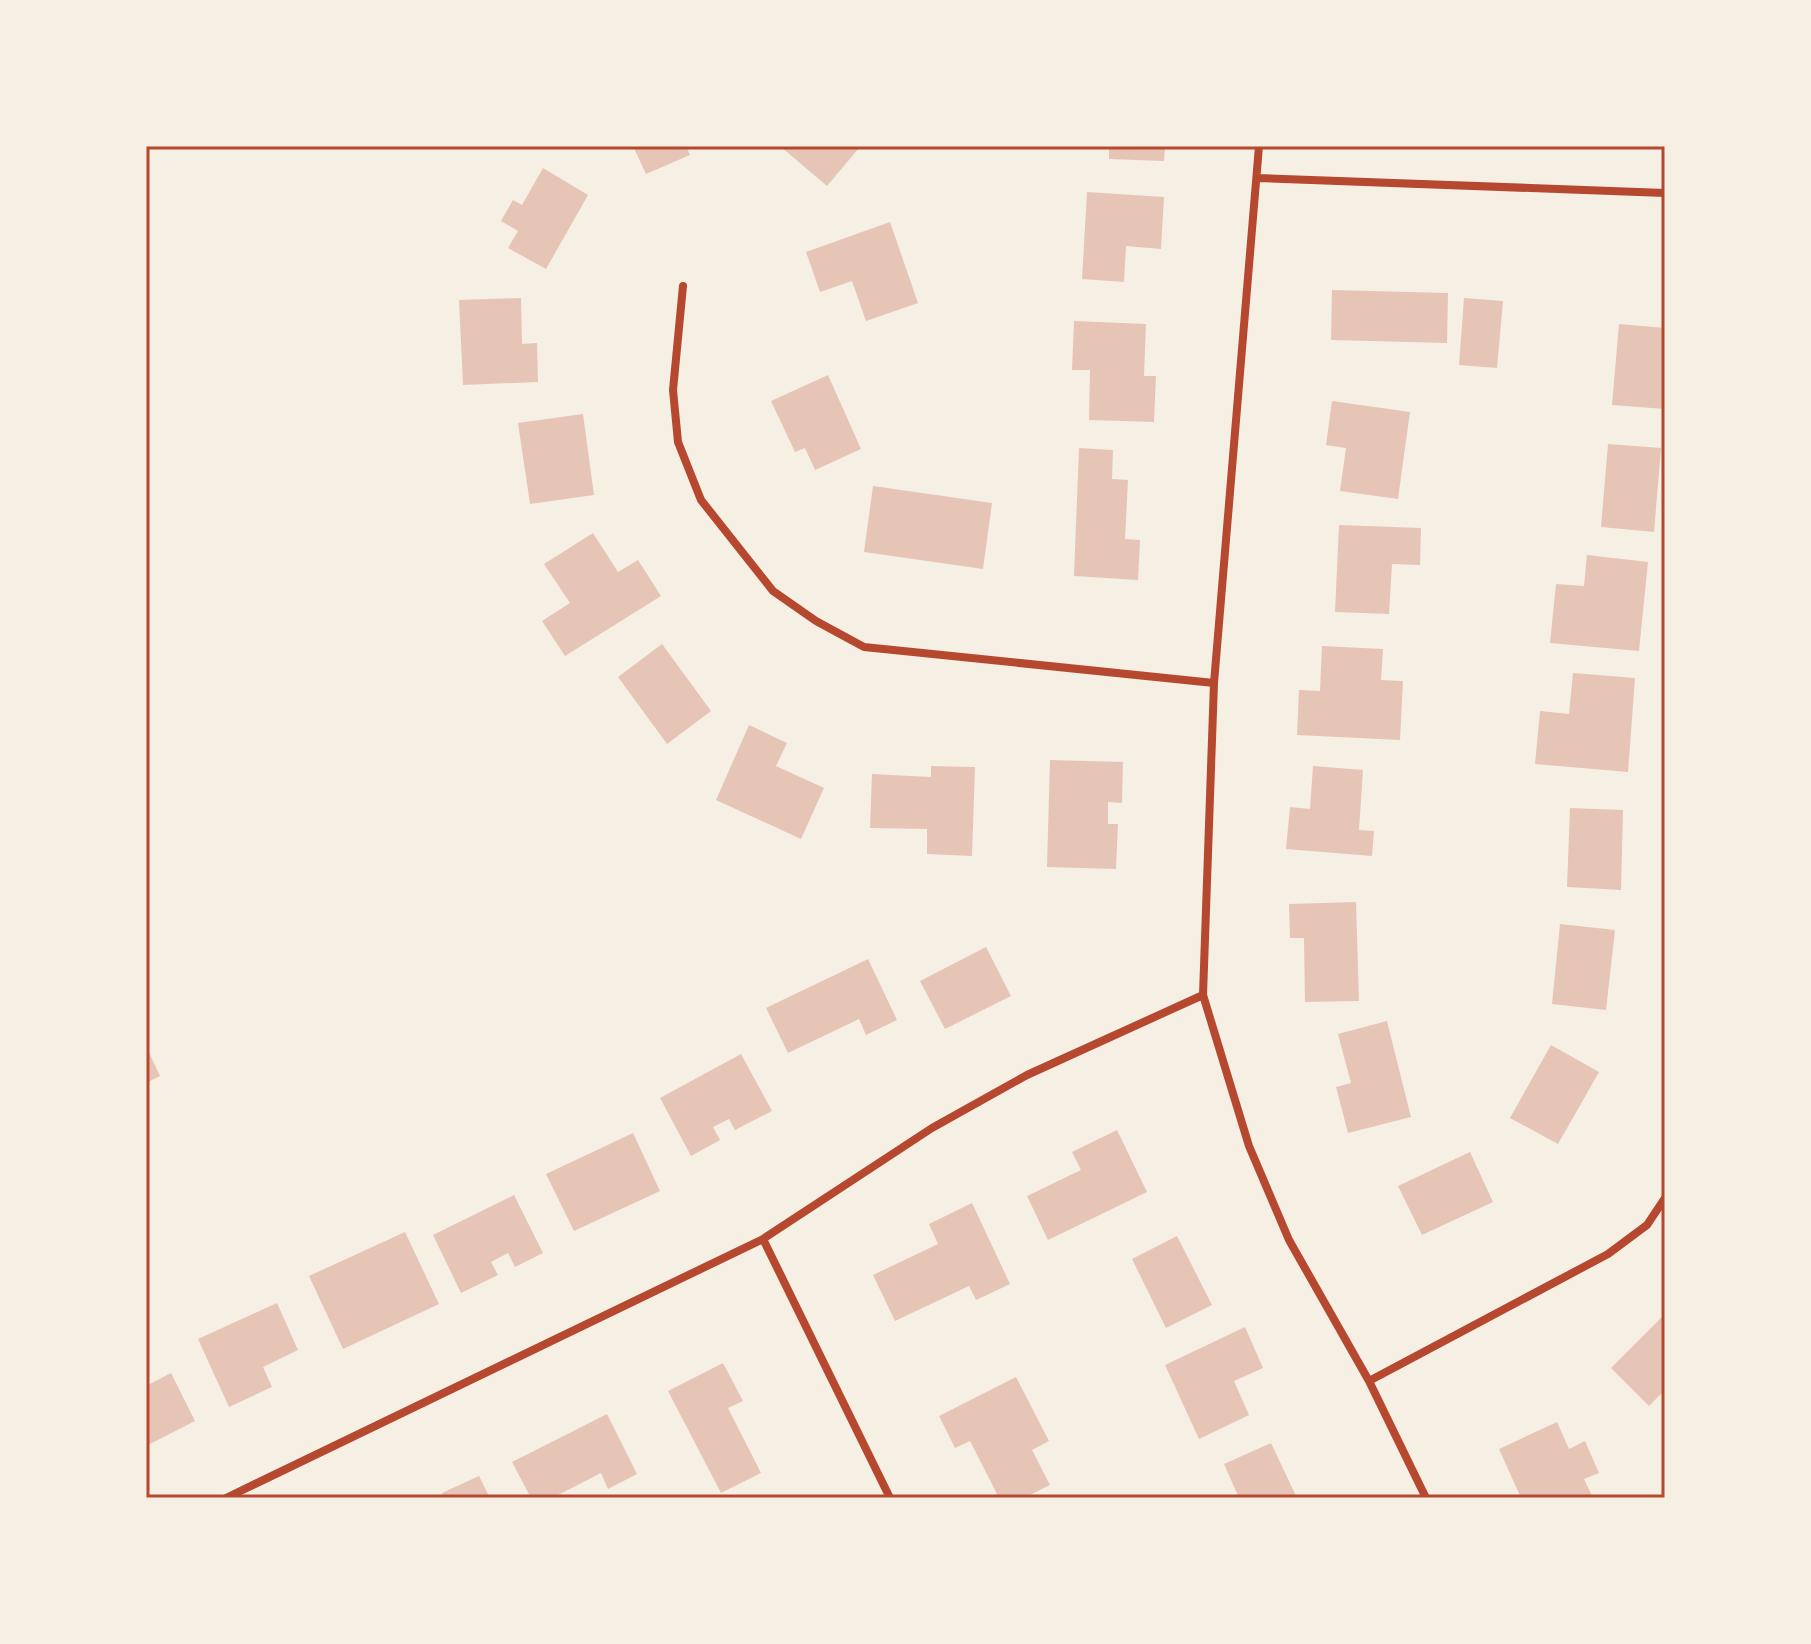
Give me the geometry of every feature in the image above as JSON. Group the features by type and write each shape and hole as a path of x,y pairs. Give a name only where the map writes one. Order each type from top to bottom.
{"street":[{"path":"1259,146 1214,683 1203,995 1249,1146 1289,1240 1369,1381 1426,1498"},
{"path":"1258,178 1665,193"},
{"path":"683,286 673,390 678,442 701,500 773,591 816,621 864,647 1214,683"},
{"path":"226,1498 763,1239 932,1128 1027,1075 1203,995"},
{"path":"1369,1381 1608,1254 1647,1225 1665,1198"},
{"path":"763,1239 890,1498"}],"building":[{"path":"633,146 686,146 690,155 646,174"},
{"path":"780,146 857,146 859,148 827,186"},
{"path":"1109,146 1165,146 1164,161 1109,159"},
{"path":"543,168 588,195 546,269 508,248 518,231 501,221 513,200 522,205"},
{"path":"1087,192 1164,197 1161,249 1126,246 1124,282 1082,279"},
{"path":"890,222 918,303 866,321 852,281 820,292 806,252"},
{"path":"1332,290 1448,293 1447,343 1331,340"},
{"path":"521,298 522,344 537,343 538,382 463,385 459,300"},
{"path":"1464,298 1503,301 1497,368 1459,365"},
{"path":"1074,321 1146,324 1144,376 1156,376 1154,422 1089,420 1090,370 1072,370"},
{"path":"1619,324 1665,328 1665,409 1612,405"},
{"path":"828,375 861,449 815,470 805,448 795,452 771,401"},
{"path":"1332,401 1410,412 1398,499 1340,491 1346,448 1326,445"},
{"path":"583,414 594,495 530,504 518,423"},
{"path":"1608,444 1661,448 1654,532 1601,527"},
{"path":"1079,448 1113,450 1112,479 1128,480 1125,539 1140,540 1138,580 1074,576"},
{"path":"873,486 992,503 983,569 864,552"},
{"path":"1339,525 1421,528 1420,565 1392,564 1389,614 1335,612"},
{"path":"593,533 618,572 638,560 661,596 565,656 542,621 570,603 544,564"},
{"path":"1587,555 1648,562 1639,651 1550,643 1556,584 1584,586"},
{"path":"662,644 711,711 667,744 618,677"},
{"path":"1322,646 1383,649 1381,680 1403,681 1400,740 1297,735 1299,690 1320,691"},
{"path":"1573,673 1635,678 1628,772 1535,764 1540,711 1569,714"},
{"path":"749,725 787,743 776,766 824,788 801,839 716,800"},
{"path":"1050,760 1123,762 1122,803 1108,802 1108,824 1118,824 1116,869 1047,867"},
{"path":"931,766 975,767 972,856 927,854 927,829 870,828 872,774 931,777"},
{"path":"1313,766 1363,770 1359,830 1374,831 1372,856 1286,849 1290,807 1310,809"},
{"path":"1570,808 1623,810 1621,890 1567,887"},
{"path":"1356,902 1359,1001 1305,1002 1304,938 1290,938 1289,904"},
{"path":"1560,924 1615,930 1606,1010 1552,1004"},
{"path":"986,947 1011,996 945,1029 920,981"},
{"path":"868,959 897,1020 866,1035 859,1019 788,1053 766,1008"},
{"path":"1387,1021 1411,1117 1348,1133 1336,1087 1351,1083 1338,1034"},
{"path":"1551,1045 1599,1072 1558,1144 1510,1118"},
{"path":"146,1046 160,1076 146,1083"},
{"path":"741,1054 772,1111 735,1130 729,1119 713,1127 720,1140 691,1156 660,1098"},
{"path":"1117,1130 1147,1192 1048,1240 1027,1196 1081,1170 1072,1152"},
{"path":"633,1133 660,1191 574,1231 546,1174"},
{"path":"1470,1152 1493,1202 1422,1235 1398,1186"},
{"path":"514,1195 543,1253 515,1267 508,1253 491,1262 498,1275 461,1293 433,1235"},
{"path":"972,1203 1010,1284 976,1300 969,1286 895,1321 873,1275 938,1244 929,1224"},
{"path":"405,1232 439,1304 343,1349 309,1276"},
{"path":"1177,1236 1212,1305 1166,1328 1132,1259"},
{"path":"277,1303 298,1350 263,1367 272,1387 229,1407 198,1339"},
{"path":"1665,1314 1665,1390 1649,1406 1611,1368"},
{"path":"1245,1327 1263,1368 1234,1381 1249,1415 1199,1439 1165,1365"},
{"path":"723,1363 743,1401 728,1408 761,1473 721,1493 668,1391"},
{"path":"171,1373 195,1421 146,1446 146,1386"},
{"path":"1016,1377 1049,1441 1032,1450 1050,1485 1024,1498 999,1498 970,1441 955,1448 939,1416"},
{"path":"607,1414 637,1474 608,1489 601,1473 552,1498 531,1498 512,1462"},
{"path":"1557,1422 1569,1449 1585,1441 1599,1473 1584,1479 1593,1498 1521,1498 1499,1449"},
{"path":"1271,1443 1297,1498 1239,1498 1224,1464"},
{"path":"479,1476 490,1498 444,1498 442,1493"}]}
